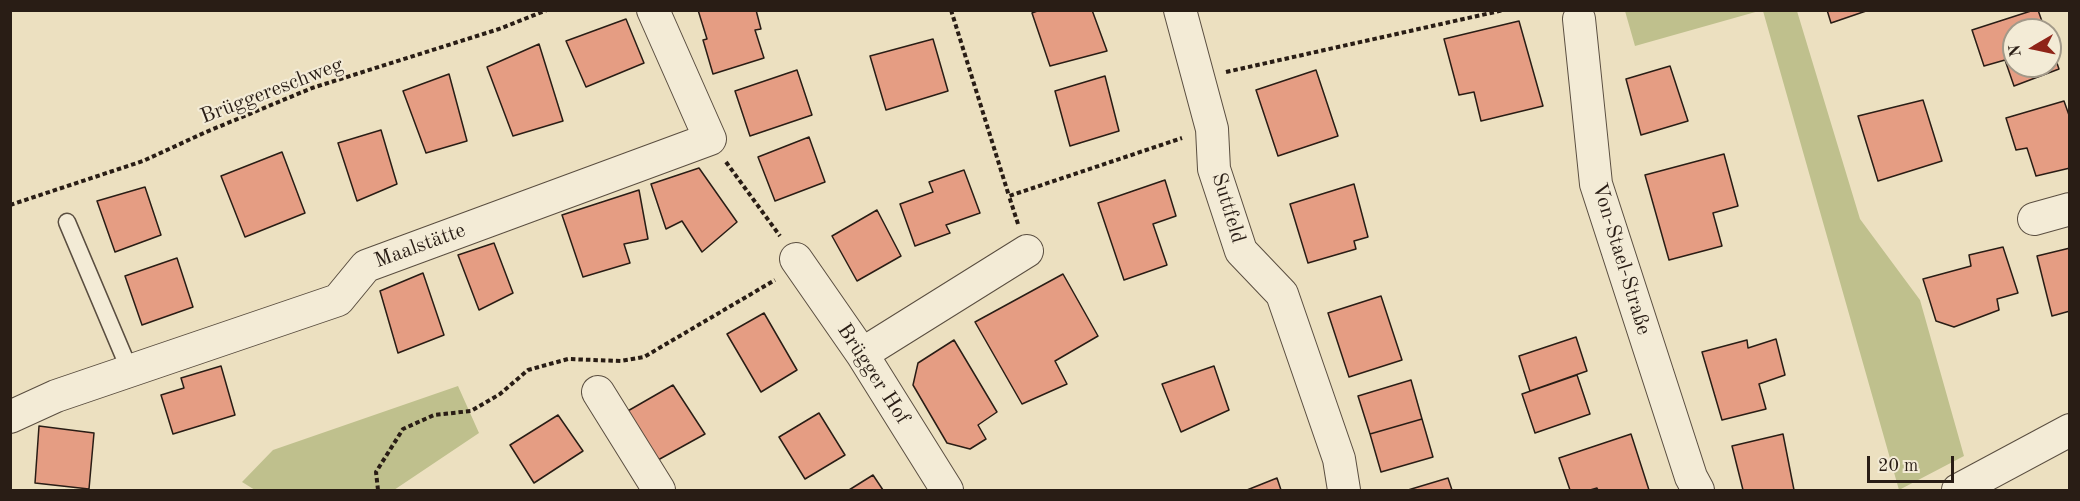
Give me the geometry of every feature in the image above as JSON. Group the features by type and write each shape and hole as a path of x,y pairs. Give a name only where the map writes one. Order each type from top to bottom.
{"street":[{"path":"653,10 710,139"},
{"name":"Suttfeld","path":"1180,10 1212,129 1214,169 1241,251 1282,294 1339,459 1344,490"},
{"name":"Von-Stael-Straße","path":"1579,19 1596,184 1691,477 1698,490"},
{"name":"Maalstätte","path":"10,417 56,396 338,300 366,266 710,139"},
{"path":"2034,219 2070,209"},
{"path":"862,354 1027,251"},
{"name":"Brügger Hof","path":"796,259 862,354 947,490"},
{"path":"598,393 659,490"},
{"path":"1958,490 2070,430"}],"lane":[{"path":"67,222 130,371"}],"path":[{"name":"Brüggereschweg","path":"10,205 143,161 312,88 499,29 547,10"},
{"path":"951,10 1027,251"},
{"path":"1198,78 1504,10"},
{"path":"1009,196 1212,129"},
{"path":"378,490 376,472 403,429 434,415 471,411 500,394 528,370 568,358 621,361 644,357 781,276 796,259 710,139"}],"green space":[{"path":"1625,10 1759,11 1635,46"},
{"path":"1763,11 1797,11 1860,219 1920,300 1964,456 1899,490"},
{"path":"458,386 479,433 394,490 255,490 242,482 273,450"}],"building":[{"path":"698,10 756,10 761,29 755,30 764,58 713,74 703,40 707,39"},
{"path":"1040,10 1092,10 1107,51 1050,66 1032,13"},
{"path":"1827,10 1869,10 1831,23"},
{"path":"2038,10 2041,18 2009,18"},
{"path":"626,19 644,63 586,87 566,41"},
{"path":"2002,20 2002,61 1984,66 1972,30"},
{"path":"1519,21 1543,106 1481,121 1474,92 1459,95 1444,39"},
{"path":"933,39 948,91 886,110 870,56"},
{"path":"539,44 563,121 513,136 487,67"},
{"path":"1670,66 1688,121 1641,135 1626,79"},
{"path":"797,70 812,115 750,136 735,91"},
{"path":"1316,70 1338,136 1278,156 1256,90"},
{"path":"449,74 467,141 426,153 403,91"},
{"path":"1105,76 1119,131 1070,146 1055,91"},
{"path":"2011,78 2035,78 2014,86"},
{"path":"1923,100 1942,161 1878,181 1858,116"},
{"path":"2064,101 2070,118 2070,168 2036,176 2027,148 2016,150 2006,118"},
{"path":"381,130 397,184 357,201 338,143"},
{"path":"809,137 825,182 775,201 758,157"},
{"path":"282,152 305,213 245,237 221,176"},
{"path":"1724,154 1738,206 1713,213 1722,246 1669,260 1645,175"},
{"path":"699,168 737,222 702,252 682,221 666,229 651,184"},
{"path":"964,170 980,213 946,225 950,233 915,246 900,204 933,192 929,182"},
{"path":"1165,180 1176,216 1153,224 1167,265 1124,280 1098,203"},
{"path":"1354,184 1368,237 1354,241 1356,249 1308,263 1290,204"},
{"path":"145,187 161,235 115,252 97,201"},
{"path":"639,190 648,239 624,244 630,263 583,277 562,215"},
{"path":"877,210 901,256 857,281 832,236"},
{"path":"494,243 513,293 479,310 458,255"},
{"path":"2003,247 2018,293 1997,299 1999,310 1954,327 1936,321 1923,279 1971,266 1969,255"},
{"path":"2070,248 2070,311 2052,316 2037,256"},
{"path":"177,258 193,307 142,325 125,276"},
{"path":"423,273 444,335 398,353 380,291"},
{"path":"1063,274 1098,336 1055,361 1067,384 1022,404 975,322"},
{"path":"1381,296 1402,360 1349,377 1328,313"},
{"path":"764,313 797,370 761,392 727,334"},
{"path":"1576,337 1587,371 1530,391 1519,356"},
{"path":"1776,339 1785,375 1759,384 1766,409 1722,420 1702,352 1747,340 1748,348"},
{"path":"954,340 997,412 978,425 986,439 970,449 947,443 913,385 918,363"},
{"path":"221,366 235,415 173,434 161,395 184,388 181,378"},
{"path":"1214,366 1229,410 1181,432 1162,384"},
{"path":"1577,375 1590,414 1535,433 1522,394"},
{"path":"1411,380 1422,419 1370,434 1358,396"},
{"path":"673,385 705,434 658,460 626,412"},
{"path":"819,413 845,455 805,479 779,437"},
{"path":"558,415 583,451 534,483 510,445"},
{"path":"1422,419 1433,457 1381,472 1370,434"},
{"path":"39,426 94,433 89,489 35,483"},
{"path":"1631,434 1649,490 1598,490 1597,488 1570,490 1559,458"},
{"path":"1783,434 1794,490 1743,490 1732,446"},
{"path":"873,475 883,490 849,490"},
{"path":"1277,478 1281,490 1247,490"},
{"path":"1448,478 1452,490 1408,490"}]}
